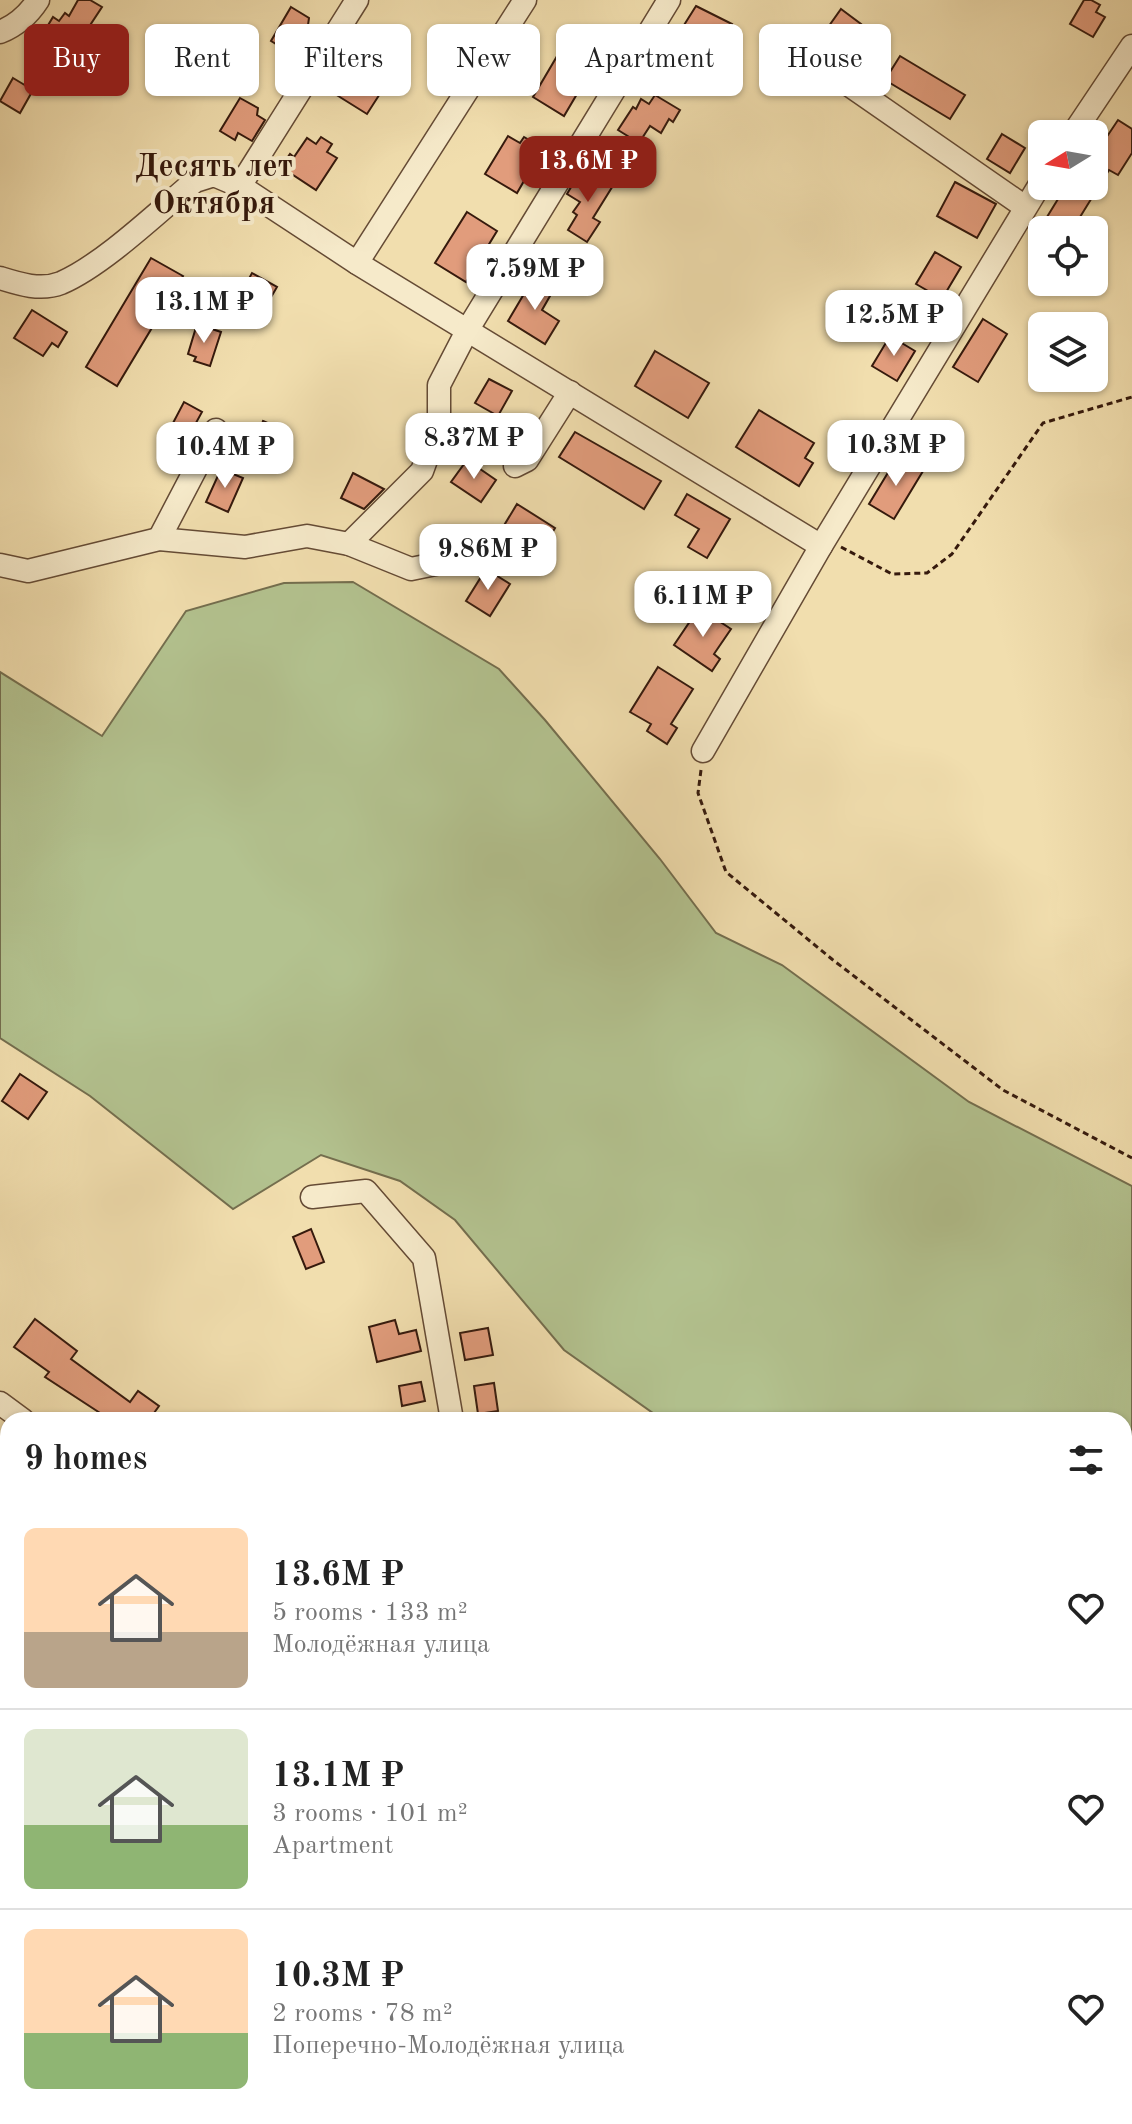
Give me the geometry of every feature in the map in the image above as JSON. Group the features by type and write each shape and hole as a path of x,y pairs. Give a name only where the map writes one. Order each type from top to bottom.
{"street":[{"path":"0,49 5,30 32,9 38,0"},
{"path":"240,186 357,0"},
{"path":"357,263 525,0"},
{"path":"349,544 422,471 439,424 439,385 468,329 669,0"},
{"path":"1082,120 1132,46"},
{"path":"865,96 1025,207"},
{"path":"0,278 26,286 59,284 102,257 195,181 214,175 240,186 357,263 823,542"},
{"path":"703,751 823,542 1030,200"},
{"path":"515,466 527,460 570,392"},
{"path":"159,539 216,430"},
{"path":"0,565 28,571 159,539 245,547 307,536 349,544 411,569 445,562"},
{"path":"312,1197 366,1191 424,1258 451,1412"}],"path":[{"path":"823,542 892,574 927,573 952,554 1043,423 1132,397"},
{"path":"703,751 698,793 726,872 833,960 1003,1090 1132,1158"}],"green space":[{"path":"353,582 499,669 660,859 716,933 782,965 969,1102 1132,1186 1132,1412 652,1412 564,1350 455,1220 400,1181 321,1155 233,1209 90,1096 0,1038 0,672 102,736 186,611 284,583"}],"building":[{"path":"78,0 90,0 102,7 91,24 49,24 53,17 59,21 65,13 69,16"},
{"path":"1084,0 1100,5 1096,12 1105,17 1093,37 1070,24"},
{"path":"696,6 732,24 685,24"},
{"path":"291,7 309,18 308,24 281,24"},
{"path":"841,9 861,24 830,24"},
{"path":"900,56 965,95 950,119 891,84 891,70"},
{"path":"556,58 556,96 576,96 564,116 533,97 540,96 540,85"},
{"path":"13,78 24,85 24,96 30,96 20,113 0,101"},
{"path":"338,96 379,96 367,114"},
{"path":"657,96 680,110 673,122 669,119 661,133 650,126 639,143 618,130 641,99 649,104"},
{"path":"240,98 258,108 257,115 265,120 252,141 238,133 235,140 220,131"},
{"path":"1118,120 1132,129 1132,153 1118,175 1108,172 1108,135"},
{"path":"1002,134 1025,148 1010,173 987,159"},
{"path":"508,136 520,143 524,137 543,148 517,193 485,174"},
{"path":"321,137 332,144 327,152 337,158 316,190 281,167 290,154 294,157 307,138 316,144"},
{"path":"595,172 614,184 593,218 600,222 587,242 568,230 577,215 573,212 580,202 567,194 577,177 587,184"},
{"path":"955,182 996,204 977,238 937,216"},
{"path":"1057,200 1090,200 1081,216 1048,216"},
{"path":"467,212 497,231 466,282 435,263"},
{"path":"935,252 961,267 942,299 916,284"},
{"path":"151,258 183,276 117,386 86,367"},
{"path":"252,273 277,287 263,311 239,297"},
{"path":"534,277 554,289 542,310 559,321 545,344 508,321"},
{"path":"32,310 67,332 58,347 52,343 43,356 14,338"},
{"path":"983,319 1007,334 978,382 953,367"},
{"path":"197,324 221,332 210,366 194,361 196,357 188,354"},
{"path":"890,336 915,351 897,381 872,366"},
{"path":"655,351 709,383 688,418 635,386"},
{"path":"489,379 512,391 498,416 475,403"},
{"path":"184,402 202,412 191,432 173,423"},
{"path":"759,410 814,443 805,458 813,463 799,486 736,447"},
{"path":"263,421 277,427 264,459 245,451 255,428 260,430"},
{"path":"575,432 661,481 644,509 559,457"},
{"path":"898,456 923,471 894,519 869,504"},
{"path":"467,460 496,480 481,502 451,482"},
{"path":"221,469 243,478 228,512 206,502"},
{"path":"353,473 384,489 364,509 341,498"},
{"path":"687,494 730,519 707,558 688,547 699,529 675,515"},
{"path":"517,504 555,528 535,561 497,537"},
{"path":"486,569 510,584 490,616 466,601"},
{"path":"699,608 731,629 714,654 720,659 712,671 674,645"},
{"path":"658,667 693,689 671,724 677,728 667,744 647,731 651,724 630,712"},
{"path":"20,1074 47,1092 28,1119 2,1101"},
{"path":"311,1229 324,1262 306,1269 293,1237"},
{"path":"35,1319 77,1351 71,1359 130,1402 138,1391 159,1406 155,1412 98,1412 45,1377 49,1372 14,1347"},
{"path":"395,1320 399,1334 416,1330 421,1351 377,1362 369,1327"},
{"path":"488,1328 493,1355 465,1360 460,1333"},
{"path":"421,1382 425,1401 402,1406 399,1386"},
{"path":"494,1383 498,1411 478,1412 474,1386"}],"district":[{"name":"Десять лет Октября","path":"214,186"}]}
